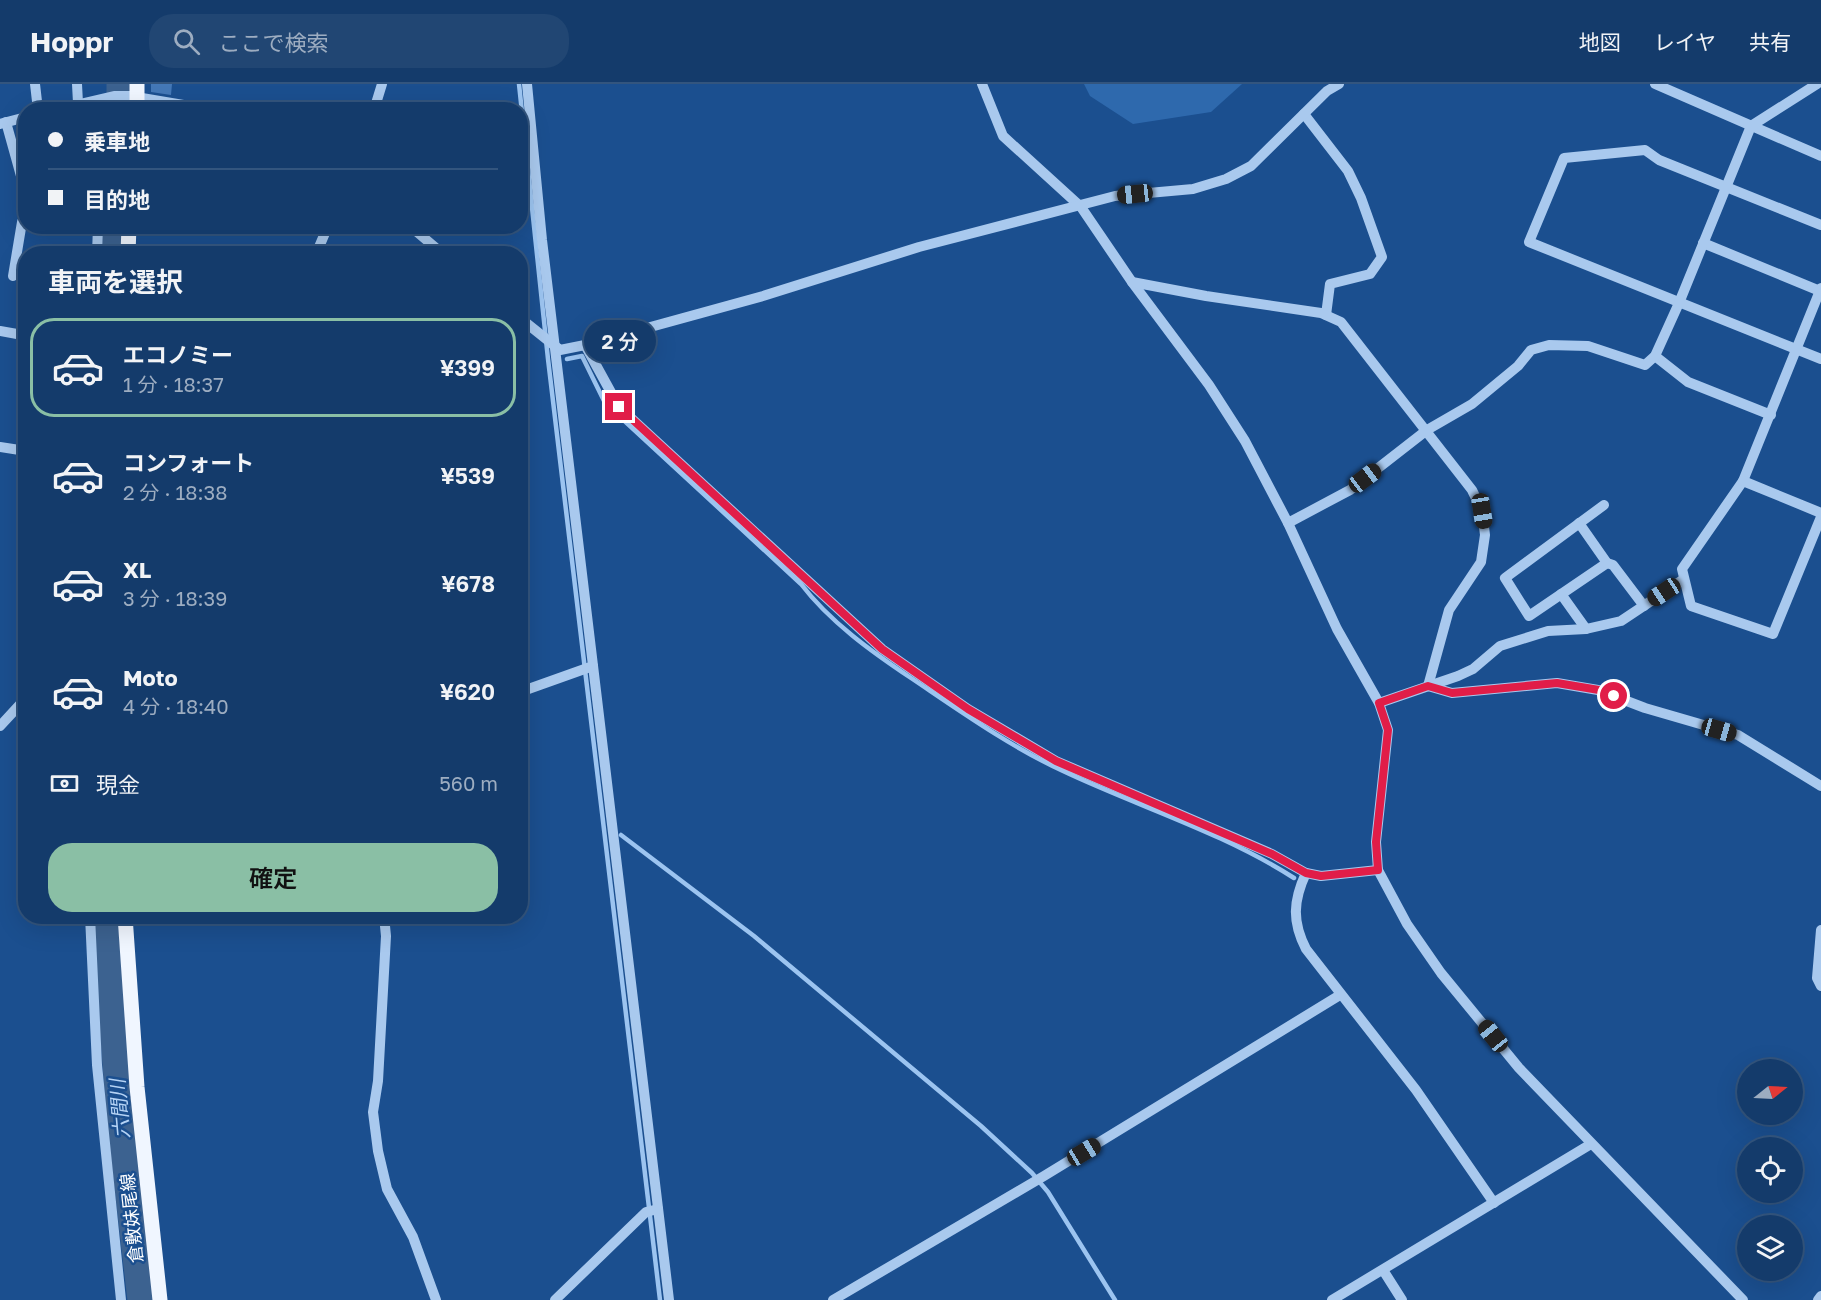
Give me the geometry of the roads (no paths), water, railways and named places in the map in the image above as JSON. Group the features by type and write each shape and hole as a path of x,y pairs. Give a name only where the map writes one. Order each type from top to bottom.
{"main road":[{"name":"倉敷妹尾線","path":"126,924 138,1087 160,1300"}],"street":[{"path":"35,84 37,102"},
{"path":"77,84 78,102"},
{"path":"376,102 382,84"},
{"path":"527,84 587,667 653,1210 669,1300"},
{"path":"982,84 1003,136 1081,207 1132,282 1209,385 1245,441 1288,523 1336,629 1379,703 1388,730 1376,842 1378,870 1389,895 1441,973 1519,1068 1743,1300"},
{"path":"528,324 560,350 585,345 763,296 919,247 1081,207 1115,196 1193,189 1226,180 1251,166 1327,91 1339,84"},
{"path":"1655,84 1821,156"},
{"path":"1288,523 1350,490 1427,430 1472,404 1518,366 1530,350 1549,345 1588,346 1645,366 1655,356 1680,303 1751,126 1816,84"},
{"path":"107,101 135,97 165,102"},
{"path":"1304,114 1348,171 1361,198 1382,257 1370,274 1330,284 1326,315"},
{"path":"18,119 3,123 18,169"},
{"path":"1821,225 1659,160 1645,150 1564,158 1529,242 1821,359"},
{"path":"419,234 434,246"},
{"path":"1703,243 1820,290 1743,481 1682,569 1691,606 1773,634 1821,515 1743,481"},
{"path":"13,276 18,246"},
{"path":"1132,282 1326,315 1341,322 1472,490 1482,511 1485,535 1481,562 1449,610 1428,686"},
{"path":"0,331 18,334"},
{"path":"585,345 619,407 882,649 968,709 1056,761 1272,854 1306,873 1321,876 1378,870"},
{"path":"1655,356 1688,382 1771,415"},
{"path":"0,447 18,450"},
{"path":"1604,505 1504,578 1529,616 1607,563"},
{"path":"1579,523 1607,563 1613,565 1644,606"},
{"path":"1379,703 1473,669 1500,646 1548,631 1586,629 1621,621 1684,579"},
{"path":"1561,594 1586,629"},
{"path":"528,689 587,667"},
{"path":"1428,686 1452,693 1557,683 1599,690 1645,708 1738,735 1821,786"},
{"path":"0,726 18,707"},
{"path":"1306,873 1299,887 1296,930 1340,995 1416,1090 1494,1203"},
{"path":"90,924 97,1065 121,1300"},
{"path":"385,924 378,1081 373,1113 387,1189 413,1237 436,1300"},
{"path":"1821,930 1817,978 1821,986"},
{"path":"833,1300 1044,1176 1340,995"},
{"path":"1332,1300 1591,1144"},
{"path":"555,1300 653,1210"},
{"path":"1383,1270 1402,1300"},
{"path":"1818,1300 1821,1296"}],"waterway":[{"name":"六間川","path":"120,84 120,102"},
{"path":"519,84 521,102"},
{"path":"528,169 548,359 660,1300"},
{"name":"六間川","path":"115,246 116,234"},
{"path":"567,359 582,356 609,411 617,414 801,584 838,624 881,658 1023,751 1092,784 1209,833 1294,878"},
{"path":"621,835 754,936 981,1126 1032,1173 1048,1192 1115,1300"},
{"name":"六間川","path":"105,924 121,1127 141,1300"}]}
